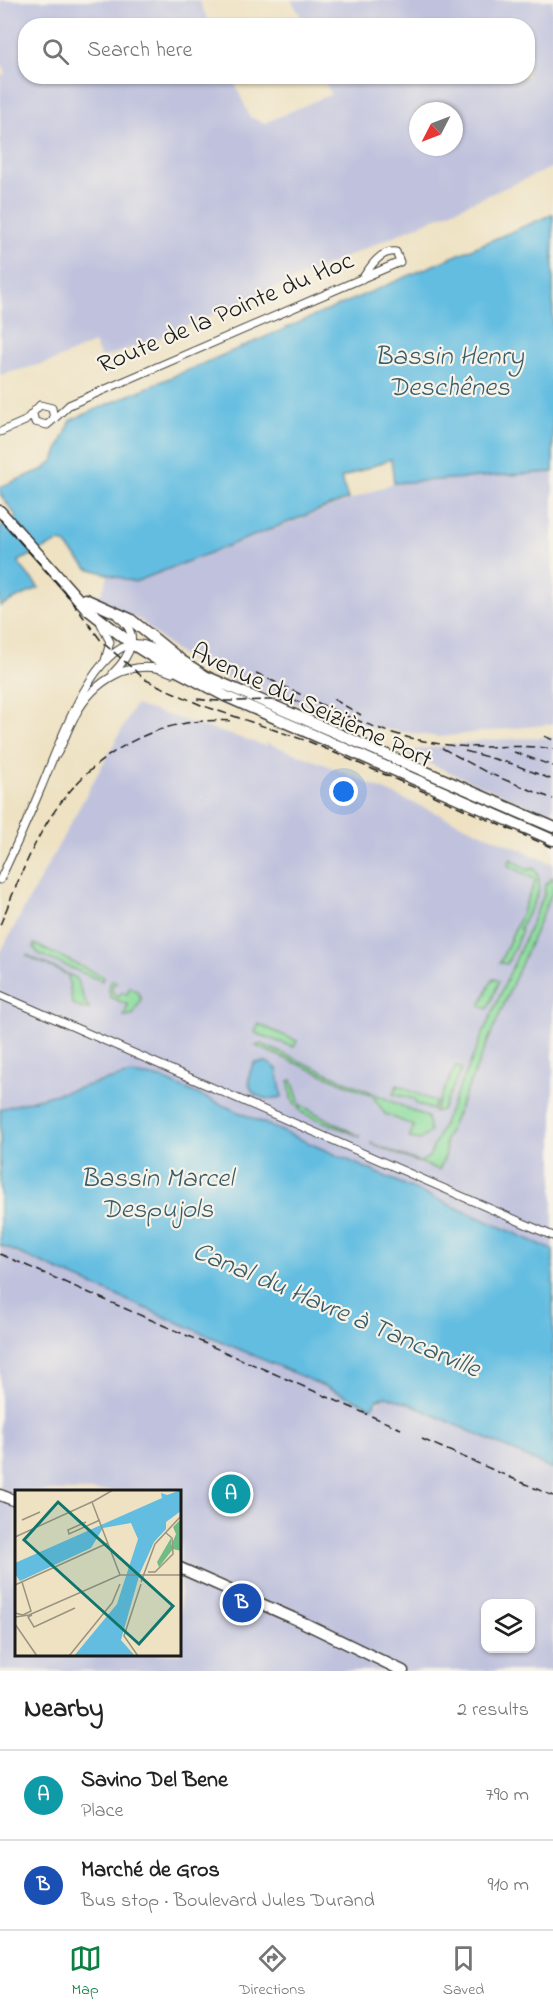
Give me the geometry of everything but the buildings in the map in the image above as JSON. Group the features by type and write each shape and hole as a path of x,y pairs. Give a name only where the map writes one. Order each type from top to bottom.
{"main road":[{"name":"Avenue du Seizième Port","path":"3,515 79,601 132,644 225,696 553,840"},
{"name":"Avenue du Seizième Port","path":"67,587 106,610 138,624 182,661 205,676 553,827"},
{"path":"0,1495 15,1501"},
{"path":"182,1569 302,1622 403,1671"}],"street":[{"name":"Route de la Pointe du Hoc","path":"54,419 69,405 362,279 400,262 396,252 389,251 376,259 362,279"},
{"path":"40,405 49,406 54,412 54,419 48,425 18,428 0,434 25,421 40,405"},
{"name":"Route de la Pointe du Hoc","path":"49,406 69,405"},
{"path":"33,414 38,425"},
{"path":"0,880 74,707 101,668 110,650 109,638 101,624 79,601"},
{"path":"48,769 81,705 126,660 132,644 126,624 106,610"},
{"path":"101,668 118,651 132,644 146,646 184,668 205,676"},
{"path":"103,683 126,669 158,667 225,696"},
{"path":"0,995 553,1236"}],"shaded area":[{"path":"0,0 199,0 207,18 18,18 18,84 235,84 250,117 264,123 331,94 326,84 535,84 535,18 302,18 291,0 553,0 553,167 152,341 101,358 94,343 53,361 0,375 0,76 6,73 0,59"},
{"path":"553,472 553,724 439,737 356,725 333,713 280,702 280,694 265,694 225,678 227,674 223,672 221,676 206,669 209,661 204,659 199,666 175,651 140,620 97,603 109,574 136,582 394,483"},
{"path":"135,705 266,746 267,743 324,764 553,864 553,1250 161,1078 130,1074 0,1109 0,953"},
{"path":"553,737 553,816 402,752 484,740"},
{"path":"0,1245 372,1407 386,1396 410,1404 553,1469 553,1671 0,1671"}],"green space":[{"path":"511,859 528,870 534,868 539,884 536,899 520,928 521,933 507,964 500,963 536,880 508,865"},
{"path":"553,877 553,890 445,1141 446,1154 439,1170 419,1162 429,1157 544,895 545,885"},
{"path":"34,944 104,977 102,981 40,955 34,948"},
{"path":"26,955 76,978 90,1009 80,1008 72,1003 68,975"},
{"path":"493,978 499,981 488,1009 480,1006"},
{"path":"112,980 117,982 112,986 112,992 118,996 123,992 127,994 130,987 137,991 141,999 133,1015 124,1016 128,1005 110,997 108,988"},
{"path":"258,1024 297,1041 294,1047 255,1033"},
{"path":"261,1044 427,1117 430,1132 420,1140 409,1138 414,1126 385,1114 373,1096 256,1046"},
{"path":"456,1066 462,1069 442,1110 434,1112"},
{"path":"292,1080 300,1105 361,1137 302,1113 291,1098 289,1081"},
{"path":"397,1085 436,1102 432,1110 416,1104 414,1099 393,1094"},
{"path":"370,1143 419,1162 416,1162"}],"water":[{"name":"Bassin Henry Deschênes","path":"553,214 553,472 394,483 391,459 341,478 348,499 135,582 87,568 64,543 58,542 19,561 39,588 0,606 0,528 17,517 0,494 0,487 44,469 54,460 71,420"},
{"path":"267,1062 277,1069 282,1097 268,1099 255,1095 250,1087 249,1075 252,1067 255,1063"},
{"name":"Bassin Marcel Despujols","path":"130,1074 161,1078 553,1250 553,1469 410,1404 386,1396 377,1400 372,1407 0,1245 0,1109"}],"railway":[{"path":"0,519 61,587 102,642 146,680 201,705 310,742 553,848"},
{"path":"256,673 349,717 422,741 474,747 553,749"},
{"path":"197,699 211,701 282,700 310,704"},
{"path":"333,699 361,715"},
{"path":"0,925 41,833 57,808 97,765 120,748 145,735 173,726 202,721 232,721"},
{"path":"544,736 553,740"},
{"path":"442,748 488,773 553,799"},
{"path":"465,751 513,764 553,780"},
{"path":"514,752 553,766"},
{"path":"0,1254 401,1429"},
{"path":"422,1439 553,1496"}],"place":[{"name":"Savino Del Bene","path":"231,1494"},
{"name":"Marché de Gros","path":"242,1603"}],"water label":[{"name":"Canal du Havre à Tancarville","path":"336,1311"}]}
